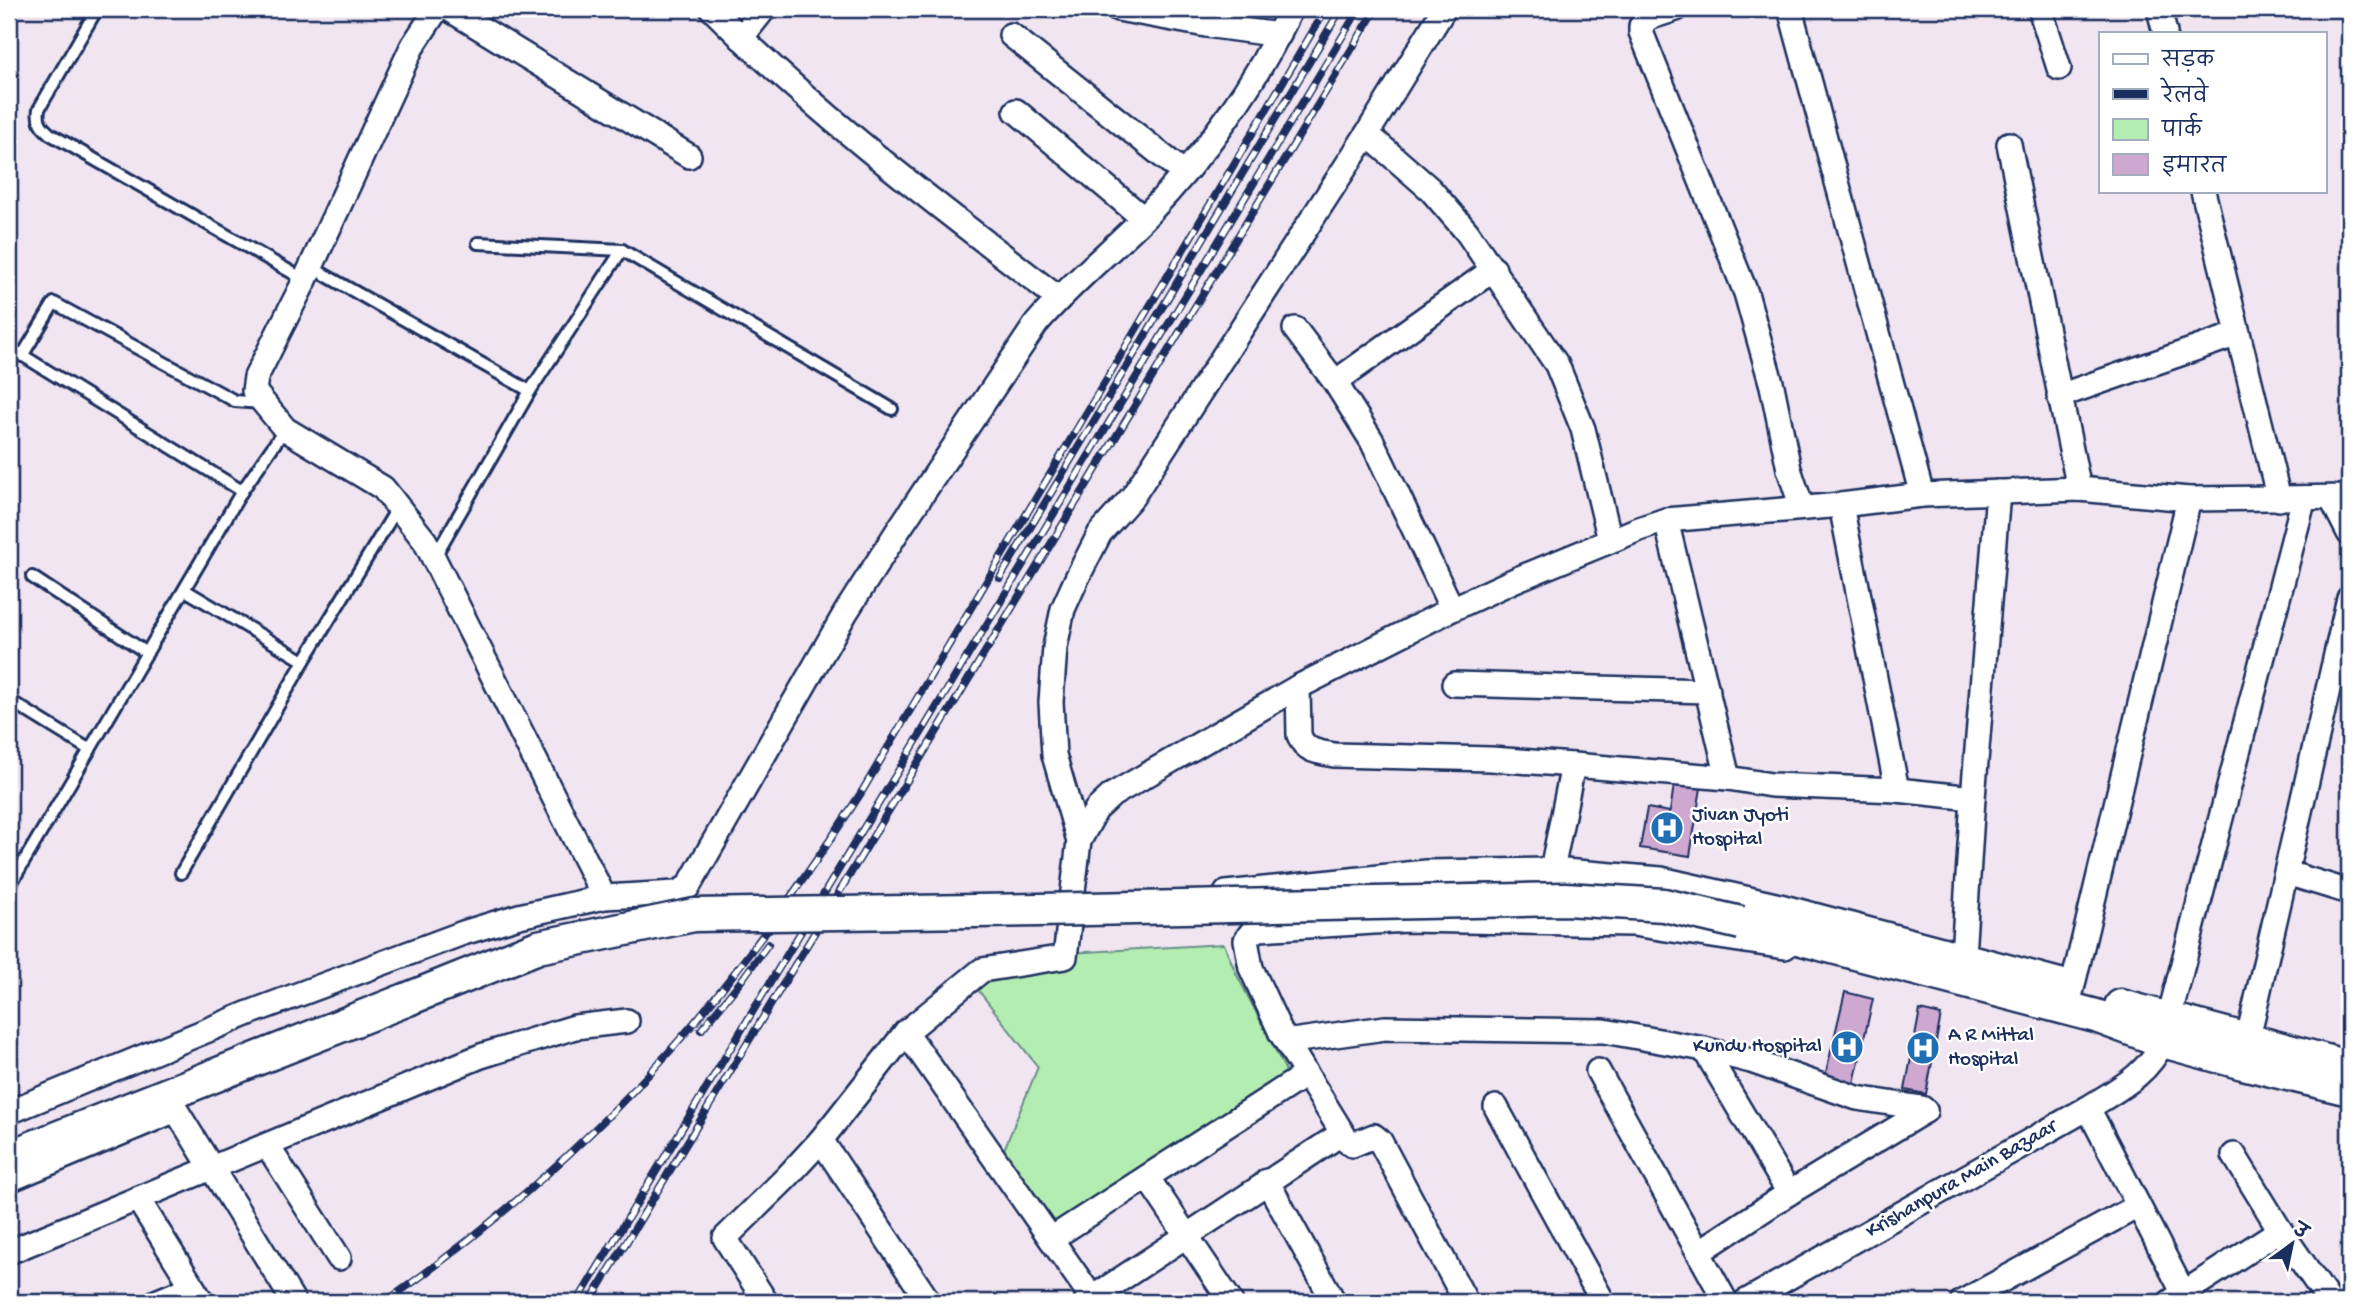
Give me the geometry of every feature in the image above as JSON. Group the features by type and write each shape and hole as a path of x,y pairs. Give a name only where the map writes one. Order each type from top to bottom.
{"main road":[{"path":"9,1157 538,947 694,915 1565,899 1664,905 1848,952 2070,996 2096,1016 2166,1030 2245,1052 2349,1088"},
{"path":"2245,1052 2349,1067"}],"street":[{"path":"437,9 412,47 308,273 256,377 254,391 285,429 383,488 425,541 604,897"},
{"path":"449,9 689,156"},
{"path":"712,9 741,38 883,162 1058,298"},
{"path":"741,38 764,9"},
{"path":"1118,9 1206,25 1279,34"},
{"path":"9,1112 249,1013 463,933 519,916 604,897 676,893 688,887 868,578 1036,324 1058,298 1143,218 1184,173 1229,114 1279,34 1291,9"},
{"path":"1079,841 1057,770 1052,738 1054,661 1063,609 1100,533 1133,496 1367,134 1444,9"},
{"path":"1676,9 1648,18 1641,26 1641,32 1759,333 1789,469 1801,508"},
{"path":"1790,9 1922,495"},
{"path":"2040,9 2059,68"},
{"path":"2159,9 2165,32"},
{"path":"1011,35 1184,173"},
{"path":"1016,111 1143,218"},
{"path":"1367,134 1430,190 1467,232 1541,338 1557,365 1583,429 1611,541"},
{"path":"2009,144 2079,489"},
{"path":"2203,192 2279,499"},
{"path":"1335,382 1494,269"},
{"path":"1295,329 1335,382 1387,470 1452,609"},
{"path":"2059,396 2238,334"},
{"path":"766,1302 725,1238 821,1140 906,1032 982,970 1065,957 1079,841 1096,810 1112,795 1298,687 1452,609 1515,580 1666,520 1842,505 1922,495 2079,489 2189,499 2340,497 2349,533"},
{"path":"1963,956 1998,492"},
{"name":"Krishanpura Main Bazaar","path":"1745,1302 1782,1294 2140,1075 2157,1055 2166,1030 2304,498"},
{"path":"1072,899 1227,892 1426,872 1552,870 1661,880 1784,907 1963,956 2070,996 2189,499"},
{"path":"1842,505 1898,790"},
{"path":"1666,520 1728,778"},
{"path":"2245,1052 2349,598"},
{"path":"1454,684 1708,691"},
{"path":"1298,687 1299,735 1302,742 1313,751 1334,755 1573,765 1728,778 1771,785 1898,790 1973,798"},
{"path":"1552,870 1573,765"},
{"path":"2287,873 2349,892"},
{"path":"1466,1302 1378,1137 1370,1136 1352,1146 1340,1133 1305,1075 1281,1033 1251,968 1246,940 1251,933 1259,929 1407,920 1633,924 1773,946 1848,952"},
{"path":"9,1252 481,1056 575,1027 627,1021"},
{"path":"1281,1033 1292,1041 1385,1028 1604,1031 1704,1049 1751,1061 1857,1098 1925,1110 1699,1252"},
{"path":"906,1032 1051,1239 1091,1301 1340,1133"},
{"path":"1704,1049 1789,1193"},
{"path":"1598,1071 1726,1302"},
{"path":"1051,1239 1305,1075"},
{"path":"1496,1107 1603,1302"},
{"path":"2088,1108 2138,1206 2177,1298 2280,1230"},
{"path":"9,1180 176,1110 294,1302"},
{"path":"821,1140 929,1302"},
{"path":"267,1145 339,1258"},
{"path":"2234,1155 2280,1230 2330,1302"},
{"path":"1147,1177 1231,1302"},
{"path":"1267,1181 1334,1302"},
{"path":"138,1199 197,1294 156,1302"},
{"path":"1962,1302 2138,1206"}],"lane":[{"path":"97,9 39,109 38,118 41,125 50,134 530,391"},
{"path":"478,243 622,250 892,409"},
{"path":"434,559 530,391 622,250"},
{"path":"22,356 54,303 235,401 264,404"},
{"path":"9,347 243,491"},
{"path":"9,887 243,491 285,429"},
{"path":"181,873 304,661 398,507"},
{"path":"32,577 147,653"},
{"path":"184,590 304,661"},
{"path":"9,700 90,750"}],"green space":[{"path":"1224,944 1289,1077 1049,1227 1001,1157 1038,1067 972,982 998,957"}],"building":[{"path":"1677,764 1704,769 1690,856 1640,848 1647,808 1670,812"},
{"path":"1845,992 1873,999 1852,1092 1823,1085"},
{"path":"1920,1010 1941,1015 1926,1094 1905,1090"}],"railway":[{"path":"385,1302 470,1239 552,1170 591,1133 699,1017 783,907 861,793 1326,9"},
{"path":"1000,578 1341,9"},
{"path":"577,1302 1359,9"},
{"path":"590,1302 1376,9"},
{"path":"701,1030 768,944"}],"place":[{"name":"Jivan Jyoti Hospital","path":"1667,828"},
{"name":"Kundu Hospital","path":"1847,1047"},
{"name":"A R Mittal Hospital","path":"1923,1048"}]}
